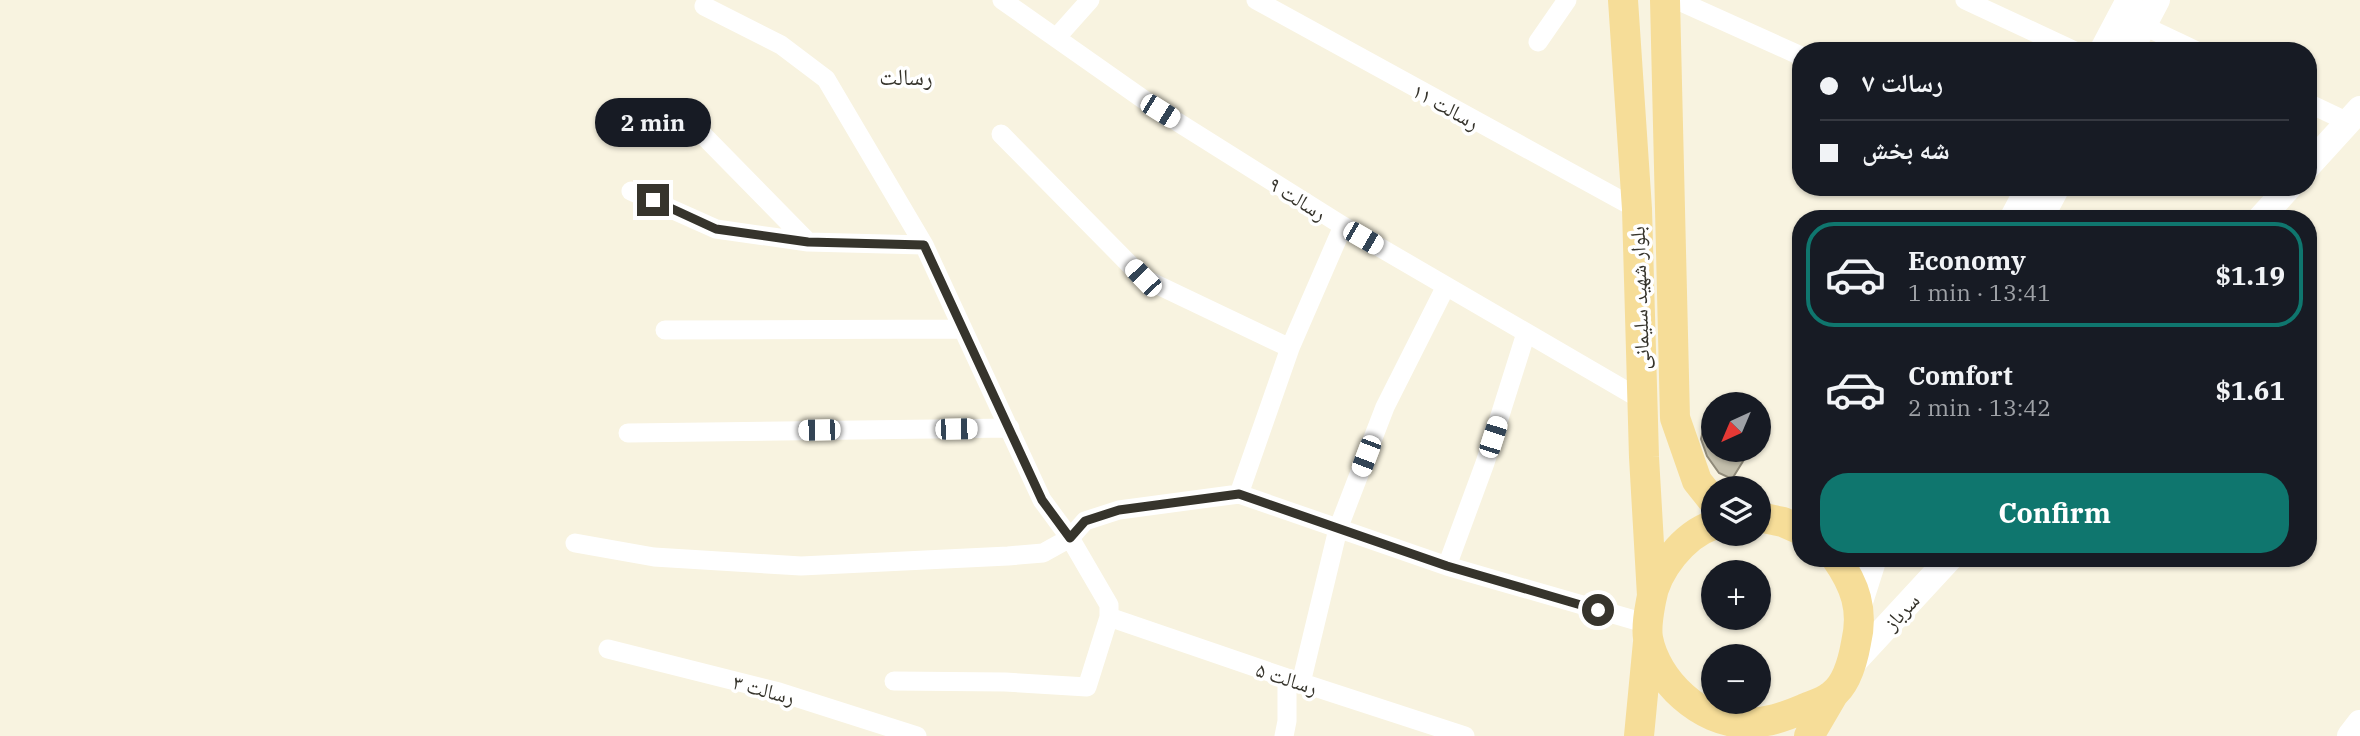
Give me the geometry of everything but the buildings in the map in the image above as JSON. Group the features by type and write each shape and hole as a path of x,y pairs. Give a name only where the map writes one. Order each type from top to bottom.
{"main road":[{"name":"بلوار شهید سلیمانی","path":"1623,0 1637,209 1649,620 1639,736"},
{"name":"بلوار شهید سلیمانی","path":"1665,0 1675,418 1701,486"},
{"path":"2107,42 2129,0"},
{"path":"2135,42 2157,0"},
{"path":"2317,156 2354,116"},
{"path":"2268,210 2281,196"},
{"path":"1701,531 1680,547 1664,568 1649,620 1658,664 1670,685 1686,699 1713,715 1744,723 1778,720 1833,695"},
{"path":"1842,567 1850,579 1859,605"},
{"path":"1809,736 1852,664 1858,633 1859,605 1871,567"},
{"name":"سرباز","path":"1852,664 1942,567"},
{"path":"2350,736 2360,723"}],"street":[{"name":"رسالت ۹","path":"1002,0 1160,111 1343,226 1642,400"},
{"path":"1056,38 1090,0"},
{"name":"رسالت ۱۱","path":"1256,0 1637,209"},
{"path":"1538,42 1567,0"},
{"path":"1677,0 1792,52"},
{"path":"1965,0 2056,42"},
{"path":"704,6 781,45 825,79 924,245 1042,500 1070,538 1109,605 1110,617 1087,687 1005,682 894,681"},
{"path":"2144,26 2178,42"},
{"path":"2317,106 2354,116"},
{"path":"1001,134 1143,278 1290,348"},
{"path":"703,135 808,242"},
{"path":"631,191 716,229 808,242 924,245"},
{"path":"1239,494 1290,348 1343,226"},
{"path":"1284,736 1294,680 1338,529 1385,407 1446,286"},
{"path":"665,330 963,329"},
{"path":"1447,566 1485,463 1526,333"},
{"path":"628,433 1010,428"},
{"path":"575,542 654,558 801,566 1043,553 1070,538 1085,521 1119,510 1239,494 1447,566 1649,620"},
{"name":"رسالت ۵","path":"1110,617 1465,736"},
{"name":"رسالت ۳","path":"608,649 779,692 917,736"}],"district":[{"name":"رسالت","path":"906,76"}],"route":[{"path":"653,200 716,229 808,242 924,245 1042,500 1070,538 1085,521 1119,510 1239,494 1447,566 1598,610"}]}
